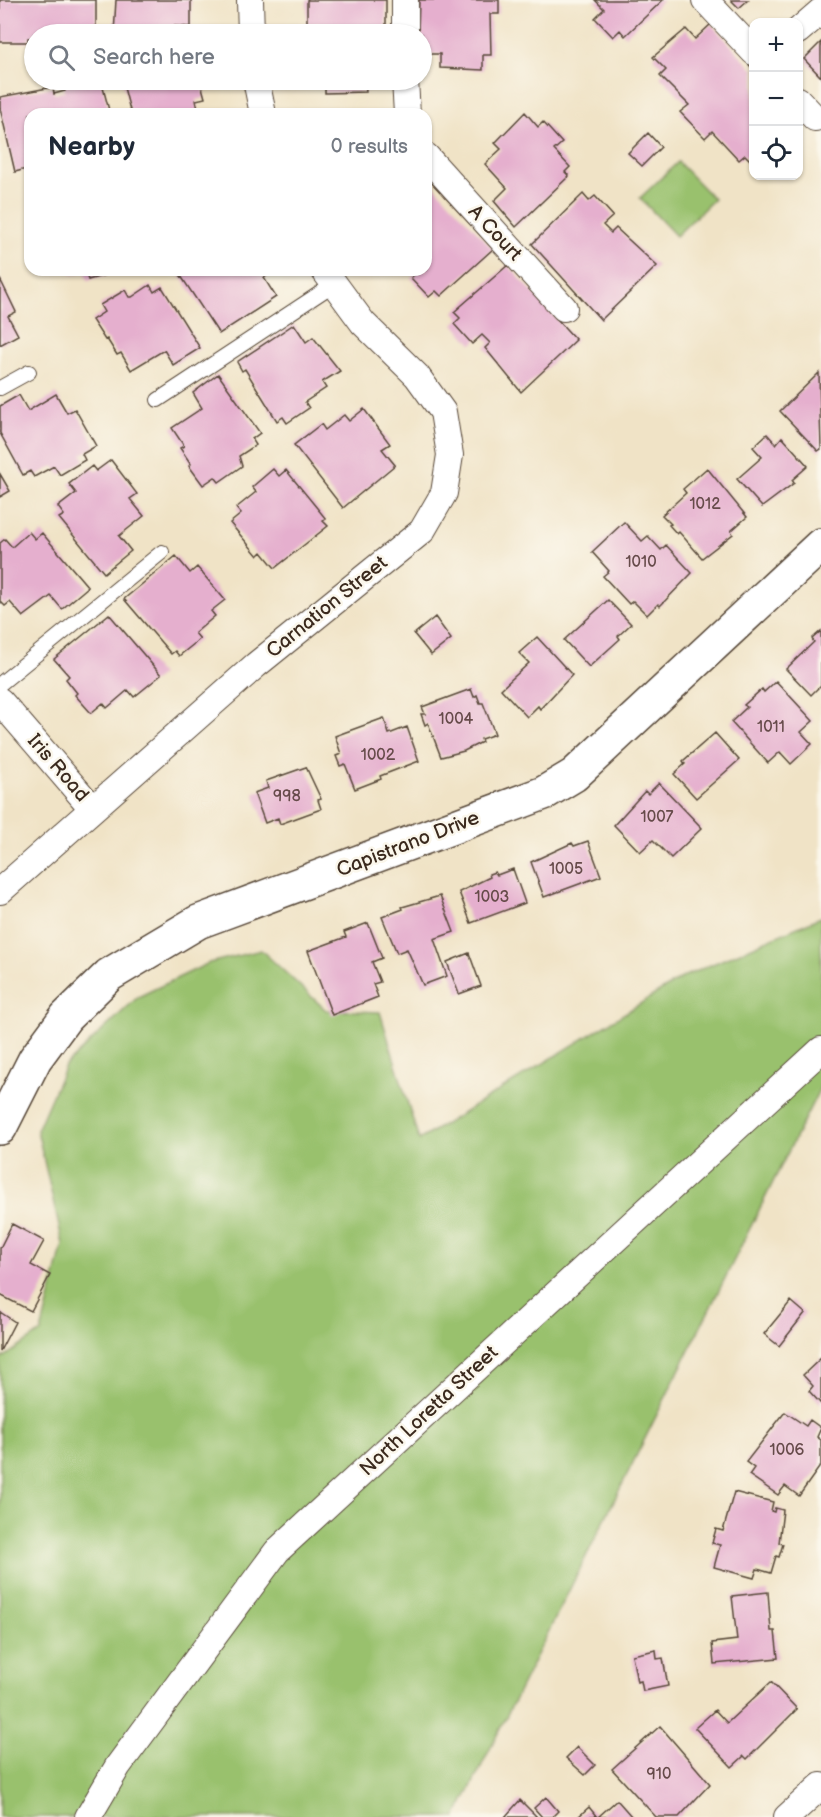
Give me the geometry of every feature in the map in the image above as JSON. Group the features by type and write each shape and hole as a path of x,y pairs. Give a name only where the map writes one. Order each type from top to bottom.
{"street":[{"path":"250,0 251,24"},
{"path":"405,0 405,24"},
{"path":"705,0 749,48"},
{"path":"803,27 821,11"},
{"path":"258,90 262,108"},
{"path":"405,90 406,108"},
{"name":"A Court","path":"432,163 564,308"},
{"name":"Carnation Street","path":"0,891 256,665 422,531 444,493 450,454 443,412 417,376 363,323 329,277"},
{"name":"Capistrano Drive","path":"0,1128 36,1059 66,1017 109,975 198,922 544,793 574,775 821,545"},
{"name":"Iris Road","path":"0,701 93,809"},
{"name":"North Loretta Street","path":"88,1817 118,1766 277,1551 821,1050"},
{"path":"787,1817 821,1786"}],"lane":[{"path":"158,400 329,277"},
{"path":"0,388 29,372"},
{"path":"0,684 162,552"}],"green space":[{"path":"678,162 714,199 676,236 640,198"},
{"path":"821,917 821,1086 456,1817 0,1817 0,1360 41,1332 63,1244 37,1130 65,1066 138,997 209,963 261,950 326,1010 380,1012 419,1140 685,976"}],"building":[{"path":"0,0 96,0 96,24 24,24 24,42 0,42"},
{"path":"116,0 191,0 191,24 115,24"},
{"path":"307,0 386,0 386,24 307,24"},
{"path":"419,0 499,0 499,14 490,14 491,55 483,55 483,70 440,68 440,54 432,54 432,24 418,24"},
{"path":"595,0 663,0 625,36 620,30 613,37 595,18 604,9"},
{"path":"731,0 748,0 739,8"},
{"path":"711,24 749,65 749,159 745,155 739,160 712,131 705,138 680,112 689,105 660,76 666,70 653,57 686,29 695,39"},
{"path":"821,42 821,77 804,59"},
{"path":"37,90 53,90 54,94 65,91 104,90 108,108 24,108 24,170 15,172 0,108 0,97"},
{"path":"125,90 203,90 205,98 196,100 198,108 129,108"},
{"path":"325,90 366,90 366,92 325,93"},
{"path":"525,112 538,127 543,122 562,143 554,150 570,167 565,172 569,176 516,227 494,201 507,188 485,164 501,149 495,143"},
{"path":"648,133 661,147 642,166 628,153"},
{"path":"432,183 493,249 441,296 436,291 429,297 411,278 413,276 432,276"},
{"path":"583,194 589,201 595,196 613,216 603,225 611,233 616,228 657,266 601,320 532,244"},
{"path":"508,265 576,340 521,392 485,348 490,343 482,335 472,344 454,324 460,318 454,312"},
{"path":"87,276 102,276 88,280"},
{"path":"181,276 266,276 264,278 276,297 219,334"},
{"path":"0,279 16,312 8,316 18,335 0,345"},
{"path":"150,285 154,292 162,287 200,348 173,365 164,350 131,370 121,353 117,355 92,320 104,312 100,305 125,290 129,297 132,297"},
{"path":"294,324 306,342 313,337 340,371 322,382 326,388 305,402 309,408 287,423 283,417 277,421 245,369 242,371 237,362"},
{"path":"819,373 821,449 818,451 780,411"},
{"path":"218,374 260,433 252,439 256,445 239,456 242,466 219,482 215,477 203,485 189,466 191,464 180,448 184,446 172,428 202,408 193,393"},
{"path":"56,394 67,413 75,409 96,446 82,454 85,460 60,475 54,466 34,477 30,471 23,475 0,433 0,406 19,395 28,411"},
{"path":"364,409 390,444 382,449 395,465 343,508 294,445 321,424 325,430 344,415 349,421"},
{"path":"767,434 776,444 782,437 808,466 792,480 794,483 762,507 737,479 762,457 753,447"},
{"path":"111,460 137,494 130,499 144,516 119,536 131,551 104,573 59,518 64,515 58,507 76,493 69,484 92,466 96,471"},
{"path":"707,468 747,517 731,531 733,534 702,558 679,532 677,534 662,515 686,493 683,489"},
{"path":"273,469 279,476 286,470 326,519 323,521 328,526 275,568 262,552 258,556 230,523 241,514 236,508 256,492 252,487"},
{"path":"0,474 10,491 0,497"},
{"path":"624,522 642,541 648,536 661,550 666,545 692,573 660,606 658,604 647,615 633,601 629,604 603,576 609,571 592,552"},
{"path":"29,532 35,539 42,533 88,587 62,609 51,596 23,617 10,602 5,606 0,601 0,543 5,539 12,547"},
{"path":"176,556 190,573 197,567 225,600 211,611 215,616 195,633 200,639 179,656 175,651 171,654 124,599"},
{"path":"608,600 631,624 618,636 620,639 589,667 564,640"},
{"path":"109,614 161,675 134,697 128,690 107,708 103,703 91,713 75,695 77,693 66,679 69,676 54,659"},
{"path":"435,617 451,639 431,655 414,634"},
{"path":"821,631 821,685 811,695 786,669 814,642 812,639"},
{"path":"537,637 572,675 540,709 538,706 527,717 501,689 529,663 519,653"},
{"path":"776,681 813,721 801,732 812,744 791,764 780,752 768,763 731,722 747,707 744,705 762,689 764,692"},
{"path":"471,689 474,697 477,695 480,703 483,703 495,734 481,739 482,742 464,751 441,757 428,723 425,725 421,714 425,714 422,707"},
{"path":"384,718 389,734 407,727 419,761 380,776 381,779 355,789 345,764 340,766 336,756 341,754 335,736"},
{"path":"715,733 739,760 696,798 674,774 685,764 683,761"},
{"path":"306,767 321,799 318,800 321,809 280,824 278,818 265,823 254,793 268,788 266,781"},
{"path":"659,783 702,828 671,858 653,840 640,852 614,825 645,791 648,794"},
{"path":"588,841 601,876 544,897 531,862 572,843 574,846"},
{"path":"513,869 525,903 471,923 459,892 490,877 489,874 495,872 497,875"},
{"path":"440,896 454,932 434,939 447,976 423,985 407,949 397,953 382,917 403,909 402,907"},
{"path":"368,923 382,958 372,962 380,982 373,984 378,997 332,1015 308,951 346,937 344,932"},
{"path":"469,953 481,986 459,994 447,962"},
{"path":"12,1224 44,1241 31,1265 50,1275 31,1311 0,1295 0,1248"},
{"path":"791,1301 805,1313 779,1346 764,1334"},
{"path":"0,1312 15,1322 0,1351"},
{"path":"821,1358 821,1404 809,1391 813,1386 803,1375"},
{"path":"785,1412 806,1426 810,1420 821,1428 817,1437 821,1440 821,1465 799,1496 785,1486 778,1495 749,1475 754,1468 746,1462"},
{"path":"734,1492 773,1502 771,1511 774,1512 775,1508 783,1510 779,1543 783,1544 779,1557 776,1556 771,1573 757,1569 754,1578 714,1567 720,1545 712,1543 716,1529 723,1531"},
{"path":"768,1592 771,1631 775,1631 778,1658 714,1664 712,1643 737,1640 732,1596"},
{"path":"656,1650 657,1659 663,1658 668,1686 643,1691 641,1681 637,1682 632,1655"},
{"path":"771,1682 797,1709 747,1759 744,1756 732,1767 695,1728 715,1710 727,1723"},
{"path":"660,1726 710,1784 679,1817 656,1817 612,1769"},
{"path":"577,1747 595,1765 585,1775 566,1758"},
{"path":"546,1797 558,1811 552,1817 542,1817 534,1808"},
{"path":"520,1800 537,1817 505,1817"},
{"path":"617,1800 632,1817 598,1817"},
{"path":"589,1807 597,1817 578,1817"}]}
